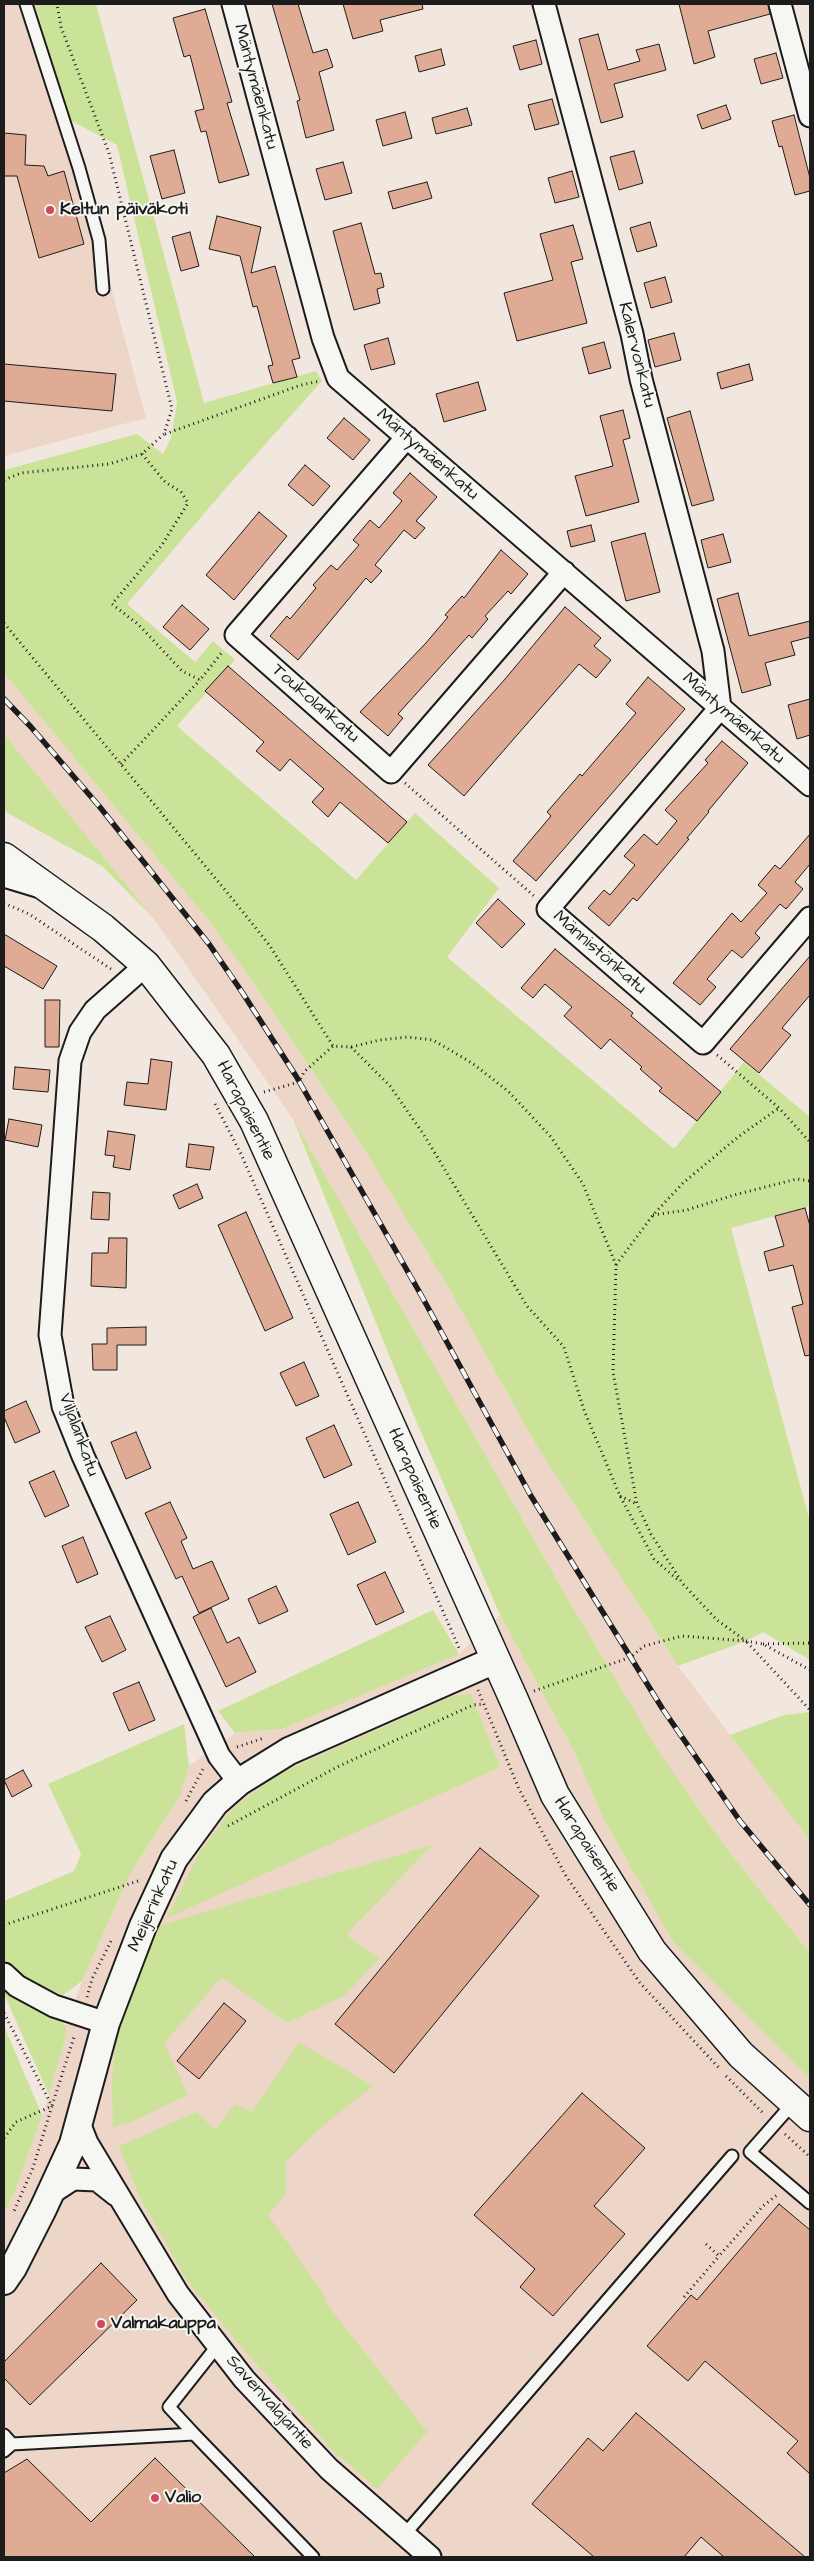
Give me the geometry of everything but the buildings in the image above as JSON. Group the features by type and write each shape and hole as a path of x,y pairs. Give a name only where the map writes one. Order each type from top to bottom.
{"main road":[{"name":"Harapaisentie","path":"4,857 103,928 146,965 216,1055 241,1097 555,1795 652,1951 741,2055 802,2110"}],"street":[{"name":"Mäntymäenkatu","path":"233,4 323,338 338,378 810,785"},
{"name":"Kalervonkatu","path":"544,4 632,334 641,379 713,651 720,708"},
{"path":"780,4 810,116"},
{"path":"236,635 407,438"},
{"path":"392,772 564,572"},
{"name":"Toukolankatu","path":"236,635 392,772"},
{"name":"Männistönkatu","path":"703,1043 548,909 720,708"},
{"path":"4,876 52,890"},
{"path":"703,1043 810,918"},
{"name":"Viljalankatu","path":"146,965 95,1010 80,1032 70,1061 50,1335 63,1406 83,1456 219,1756 239,1782"},
{"name":"Meijerinkatu","path":"4,2281 13,2268 73,2144 106,2023 143,1926 174,1858 215,1803 239,1782 289,1751 495,1660"},
{"path":"4,1974 17,1986 54,2006 106,2023"},
{"name":"Savenvalajantie","path":"79,2123 86,2143 178,2294 244,2379 328,2469 415,2549"},
{"name":"Savenvalajantie","path":"50,2194 73,2179 97,2180 120,2198"}],"lane":[{"path":"26,4 82,177 99,240 103,289"},
{"path":"802,2110 750,2152 810,2204"},
{"path":"415,2549 732,2156"},
{"path":"218,2346 169,2407 313,2557"},
{"path":"6,2443 194,2434"}],"path":[{"path":"164,434 301,384 338,378"},
{"path":"142,454 165,482 181,492 188,503 162,544 112,604 139,625 182,671 200,680"},
{"path":"4,623 270,946 333,1046"},
{"path":"121,764 200,680 236,635"},
{"path":"392,772 548,909"},
{"path":"241,1097 299,1082 304,1072 319,1056 333,1046 351,1047 380,1040 408,1037 432,1040 472,1063 508,1091 551,1137 582,1184 616,1265 613,1372 638,1504 651,1534 683,1584"},
{"path":"703,1043 780,1108 810,1142"},
{"path":"351,1047 390,1086 424,1135 527,1306 564,1348 584,1410 620,1496 654,1559 683,1584 724,1625 746,1641 763,1644 810,1643"},
{"path":"616,1265 653,1215 683,1183 738,1137 780,1108"},
{"path":"653,1215 687,1210 734,1194 797,1179 810,1181"},
{"path":"620,1496 638,1504"},
{"path":"763,1644 810,1670"},
{"path":"4,1925 141,1880"},
{"path":"4,2012 52,2106 33,2168 12,2215"},
{"path":"4,2138 16,2122 52,2106"},
{"path":"684,2297 763,2206 789,2185"},
{"path":"706,2244 719,2256"}],"shaded area":[{"path":"4,4 35,4 146,418 4,456"},
{"path":"4,673 214,927 263,997 357,1138 447,1285 535,1443 678,1666 810,1841 810,1953 724,1845 657,1749 564,1592 293,1119 154,919 4,734"},
{"path":"500,1615 576,1755 602,1816 673,1942 810,2079 810,2557 4,2557 4,2214 16,2189 49,2095 66,2036 66,2026 82,1981 130,1874 180,1796 189,1766 235,1733 282,1729 459,1654"}],"green space":[{"path":"35,4 96,4 204,403 316,371 322,381 226,488 127,604 195,662 213,641 235,660 177,726 356,880 415,813 499,888 447,957 674,1149 744,1062 810,1117 810,1206 731,1228 810,1522 810,1660 763,1632 746,1641 678,1666 535,1443 447,1285 357,1138 263,997 214,927 4,673 4,470 137,434 163,454 171,438 177,402 117,145 66,118"},
{"path":"4,734 154,919 102,866 4,811"},
{"path":"293,1119 564,1592 657,1749 724,1845 810,1953 810,2079 673,1942 602,1816 576,1755 500,1615 409,1404"},
{"path":"433,1610 459,1654 282,1729 235,1733 218,1711"},
{"path":"471,1694 500,1767 167,1918 198,1855 233,1808 281,1773 453,1696"},
{"path":"810,1712 810,1841 730,1735 784,1715"},
{"path":"184,1724 189,1766 180,1796 130,1874 82,1981 63,1995 36,1986 4,1960 4,1901 74,1871 81,1854 48,1784"},
{"path":"432,1845 346,1935 379,1958 345,1995 287,2023 222,1977 164,2043 188,2095 131,2122 113,2127 112,2080 118,2018 158,1926"},
{"path":"4,1989 28,2005 58,2017 66,2026 66,2036 49,2095 4,1994"},
{"path":"4,2026 42,2115 16,2189 4,2214"},
{"path":"299,2042 373,2086 325,2124 286,2161 286,2194 268,2215 325,2296 326,2303 427,2432 377,2489 332,2450 238,2343 187,2280 140,2198 119,2146 197,2112 215,2130 235,2104 252,2112"}],"railway":[{"path":"4,699 31,727 99,806 209,944 242,992 296,1076 420,1293 531,1496 662,1708 740,1821 810,1905"}],"place":[{"name":"Keltun päiväkoti","path":"50,210"},
{"name":"Valmakauppa","path":"101,2324"},
{"name":"Valio","path":"155,2498"}]}
